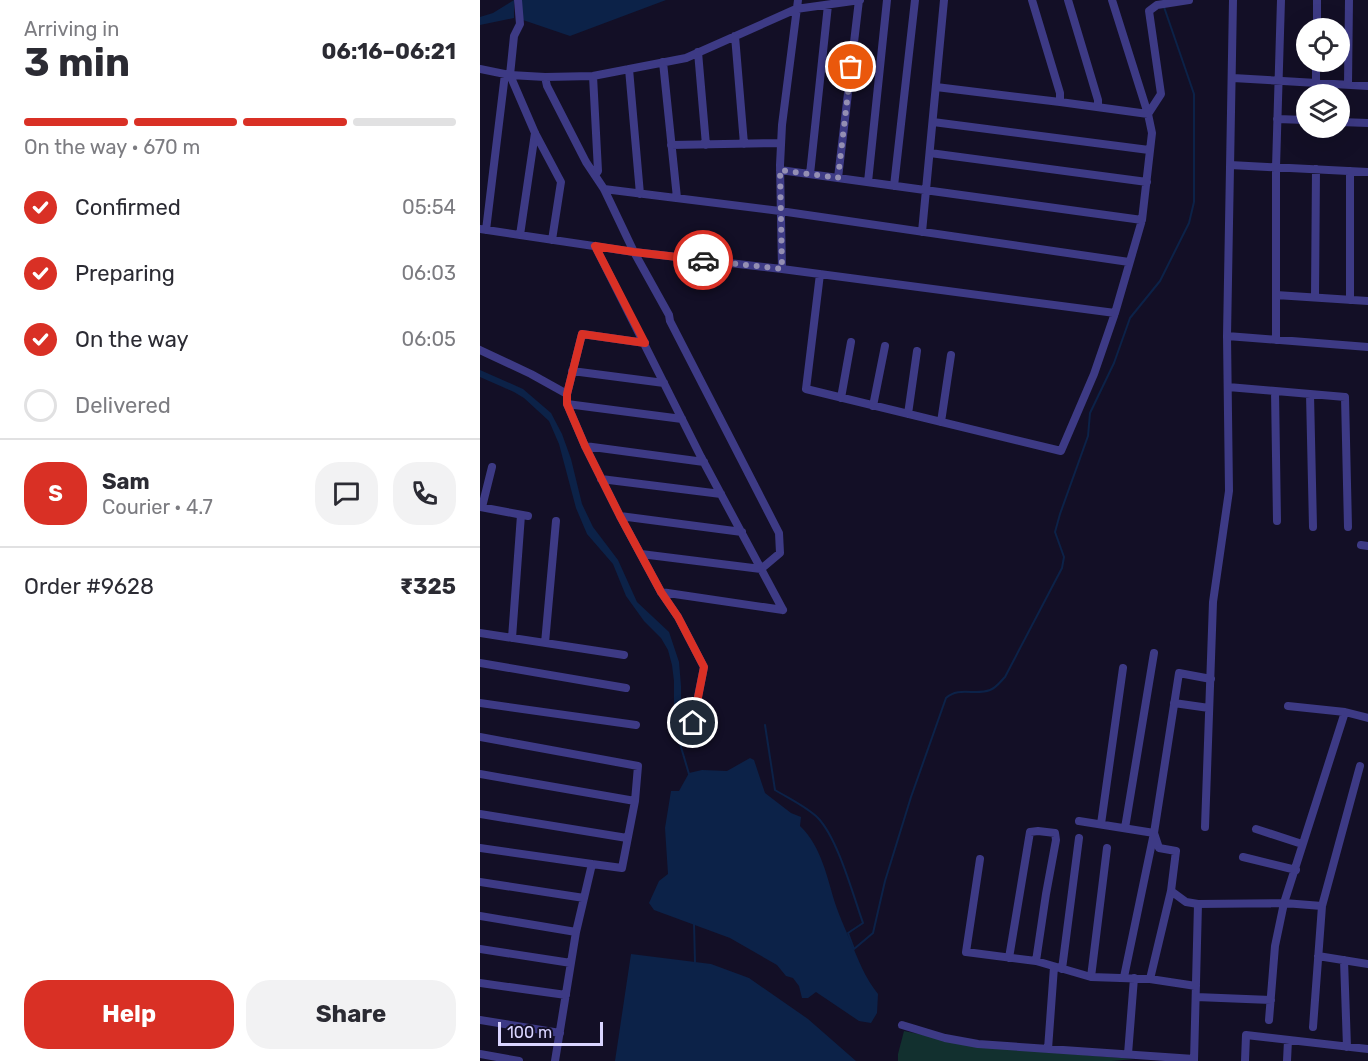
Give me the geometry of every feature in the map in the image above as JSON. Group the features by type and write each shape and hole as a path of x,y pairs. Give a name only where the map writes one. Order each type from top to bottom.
{"street":[{"path":"518,0 520,24 514,36 483,230 634,252 782,269 1115,314"},
{"path":"782,269 780,170 798,0"},
{"path":"480,69 545,77 593,76 686,58 796,9 859,0 838,178"},
{"path":"868,182 887,0"},
{"path":"894,186 915,0"},
{"path":"922,232 944,0"},
{"path":"1032,0 1060,93 1060,102"},
{"path":"1068,0 1098,100 1098,107"},
{"path":"820,274 806,389 1061,451 1094,374 1115,314 1142,220 1147,182 1152,133 1112,0"},
{"path":"1148,114 1161,94 1149,11 1163,4 1189,0"},
{"path":"1205,827 1214,602 1229,491 1227,336 1233,0"},
{"path":"1276,340 1276,167 1281,0"},
{"path":"1317,0 1317,18"},
{"path":"1233,78 1348,84 1349,0"},
{"path":"810,174 828,5"},
{"path":"735,36 744,144"},
{"path":"698,52 706,145"},
{"path":"663,62 677,198"},
{"path":"629,69 640,194"},
{"path":"1316,72 1316,82"},
{"path":"508,74 561,182 552,240"},
{"path":"593,76 598,171 594,175"},
{"path":"545,77 547,86 586,162 604,189 634,252 669,315 670,321 780,533 780,553 761,569 640,554"},
{"path":"1350,84 1368,86"},
{"path":"936,87 1148,114"},
{"path":"1277,119 1296,120"},
{"path":"933,122 1149,150"},
{"path":"1350,122 1368,123"},
{"path":"520,235 535,133"},
{"path":"671,145 782,143"},
{"path":"930,153 1147,182"},
{"path":"1230,165 1368,172"},
{"path":"1314,297 1316,169"},
{"path":"780,170 1142,220"},
{"path":"1350,171 1350,300"},
{"path":"604,189 780,211 1129,262"},
{"path":"595,246 704,462 783,610 661,592"},
{"path":"1276,295 1368,301"},
{"path":"645,343 582,334 567,394 567,404 620,516 704,667 689,741"},
{"path":"1227,336 1368,347"},
{"path":"841,398 850,342"},
{"path":"873,405 885,346"},
{"path":"480,350 567,394"},
{"path":"908,414 917,351"},
{"path":"941,422 951,355"},
{"path":"572,371 664,383"},
{"path":"1228,387 1346,397 1348,527"},
{"path":"1275,391 1277,521"},
{"path":"1310,394 1313,527"},
{"path":"567,404 682,419"},
{"path":"585,446 704,462"},
{"path":"492,467 481,507 525,516 512,638"},
{"path":"601,479 721,494"},
{"path":"620,516 742,532"},
{"path":"546,643 556,521"},
{"path":"480,633 624,655"},
{"path":"1125,828 1154,653"},
{"path":"480,663 626,688"},
{"path":"1101,824 1123,668"},
{"path":"1128,1054 1129,978 1179,673 1210,679"},
{"path":"480,703 636,725"},
{"path":"1174,703 1209,708"},
{"path":"1288,706 1345,712 1368,718"},
{"path":"1269,1020 1275,946 1284,903 1345,712"},
{"path":"480,737 638,766 635,801 622,868 480,848"},
{"path":"1313,1027 1322,906 1360,766"},
{"path":"480,774 635,801"},
{"path":"480,814 627,838"},
{"path":"1079,821 1154,833"},
{"path":"1256,829 1302,844"},
{"path":"1009,958 1030,832 1038,831 1055,833 1056,840 1036,961"},
{"path":"1150,979 1171,891 1176,851 1159,849 1154,833"},
{"path":"1048,1049 1058,968 1079,838"},
{"path":"1091,977 1107,848"},
{"path":"1243,857 1296,870"},
{"path":"980,859 966,952 1036,961 1091,977 1150,979 1196,986"},
{"path":"555,1061 576,932 592,864"},
{"path":"480,882 584,898"},
{"path":"1171,891 1186,902 1198,904 1284,903 1322,906"},
{"path":"902,1025 945,1038 978,1044 1194,1060 1198,904"},
{"path":"480,916 576,932"},
{"path":"480,949 571,963"},
{"path":"1318,956 1368,964"},
{"path":"1344,960 1347,1047"},
{"path":"480,983 566,995"},
{"path":"1196,997 1271,1000"},
{"path":"480,1020 560,1033"},
{"path":"1245,1061 1246,1035 1368,1049"},
{"path":"1287,1061 1288,1040"},
{"path":"480,1054 519,1061"}],"green space":[{"path":"904,1031 982,1047 1135,1059 1112,1061 898,1061"}],"water":[{"path":"514,0 514,18 480,25 480,17 493,13"},
{"path":"520,0 666,0 570,36 523,20"},
{"path":"480,370 523,389 551,413 562,434 582,504 593,527 618,560 637,602 669,632 679,662 681,731 674,730 674,681 668,650 661,638 644,621 626,596 613,564 587,534 576,508 559,444 549,421 524,398 480,377"},
{"path":"750,758 754,760 765,793 791,813 801,817 800,826 819,853 844,927 862,968 878,994 877,1013 871,1023 859,1021 816,992 808,998 802,998 799,986 793,978 786,976 777,965 730,938 654,910 649,903 659,881 668,874 665,828 671,791 679,791 689,773 702,770 727,771"},
{"path":"631,954 711,964 749,978 808,1019 856,1061 615,1061"}],"waterway":[{"path":"765,725 775,790 803,806 818,818 832,839 850,883 863,923 848,933 854,949 873,933 885,881 911,797 946,698 956,693 990,690 1005,677 1062,568 1064,557 1055,532 1088,436 1090,413 1114,363 1130,318 1160,281 1189,223 1194,202 1194,94 1164,7"},
{"path":"678,730 689,774"},
{"path":"694,923 695,963"}],"way so far":[{"path":"703,260 782,269 780,170 838,178 851,67"}],"route":[{"path":"693,723 704,667 620,516 585,446 567,404 567,394 582,334 645,343 595,246 703,260"}]}
